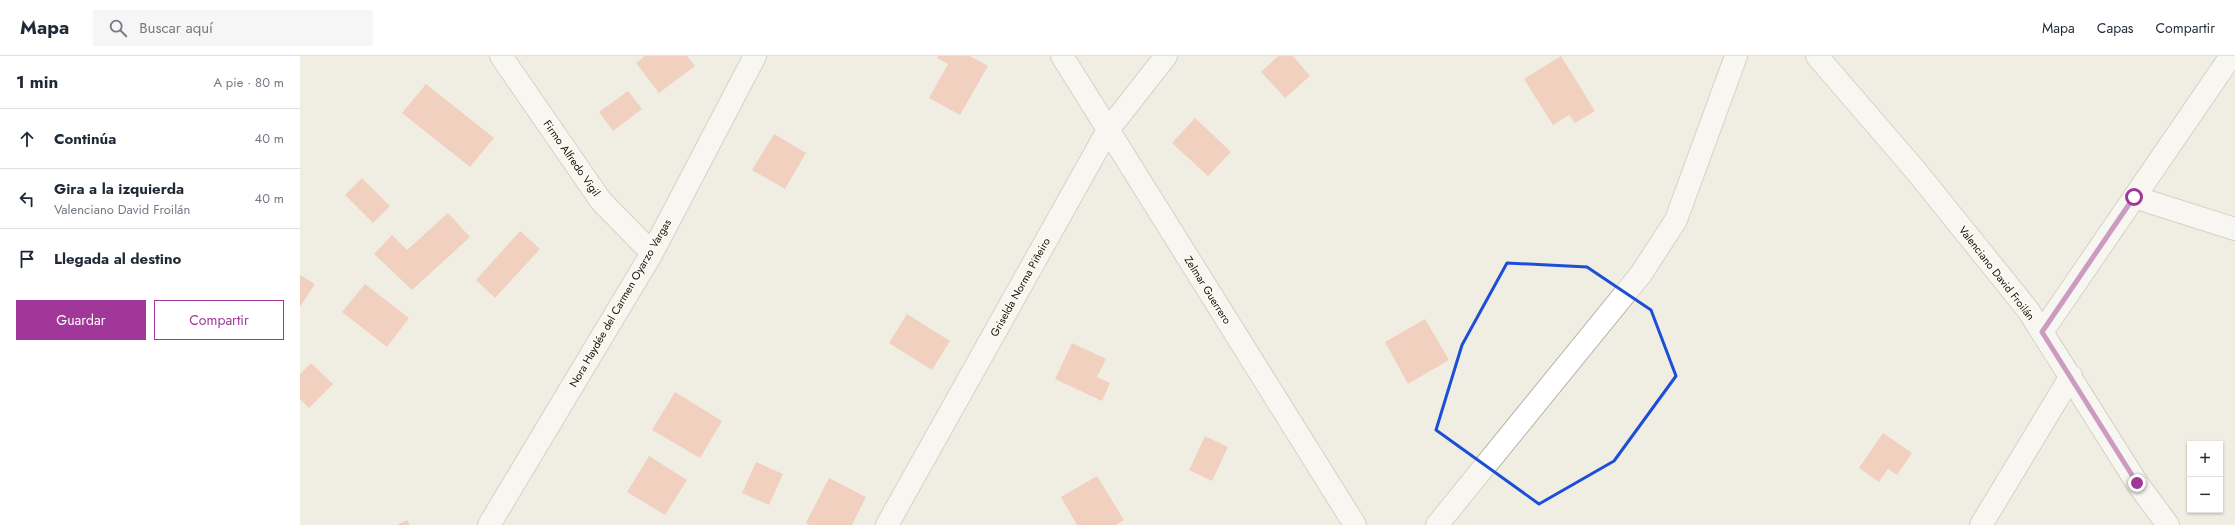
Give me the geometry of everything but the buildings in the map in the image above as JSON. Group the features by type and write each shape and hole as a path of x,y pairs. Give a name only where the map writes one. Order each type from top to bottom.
{"street":[{"name":"Firmo Alfredo Vigil","path":"501,56 601,201 652,253"},
{"name":"Nora Haydée del Carmen Oyarzo Vargas","path":"489,525 652,253 755,56"},
{"name":"Zelmar Guerrero","path":"1062,56 1355,525"},
{"name":"Griselda Norma Piñeiro","path":"886,525 1108,130 1166,56"},
{"path":"1437,525 1641,274 1676,220 1736,56"},
{"name":"Valenciano David Froilán","path":"1817,56 1916,171 2028,310 2137,483 2168,525"},
{"path":"2042,332 2231,56"},
{"path":"2134,197 2235,229"},
{"path":"1981,525 2071,376"}],"highlighted area":[{"path":"1507,263 1587,267 1651,310 1676,376 1614,461 1539,504 1436,430 1462,345"}],"route":[{"path":"2134,197 2042,332 2137,483"}]}
